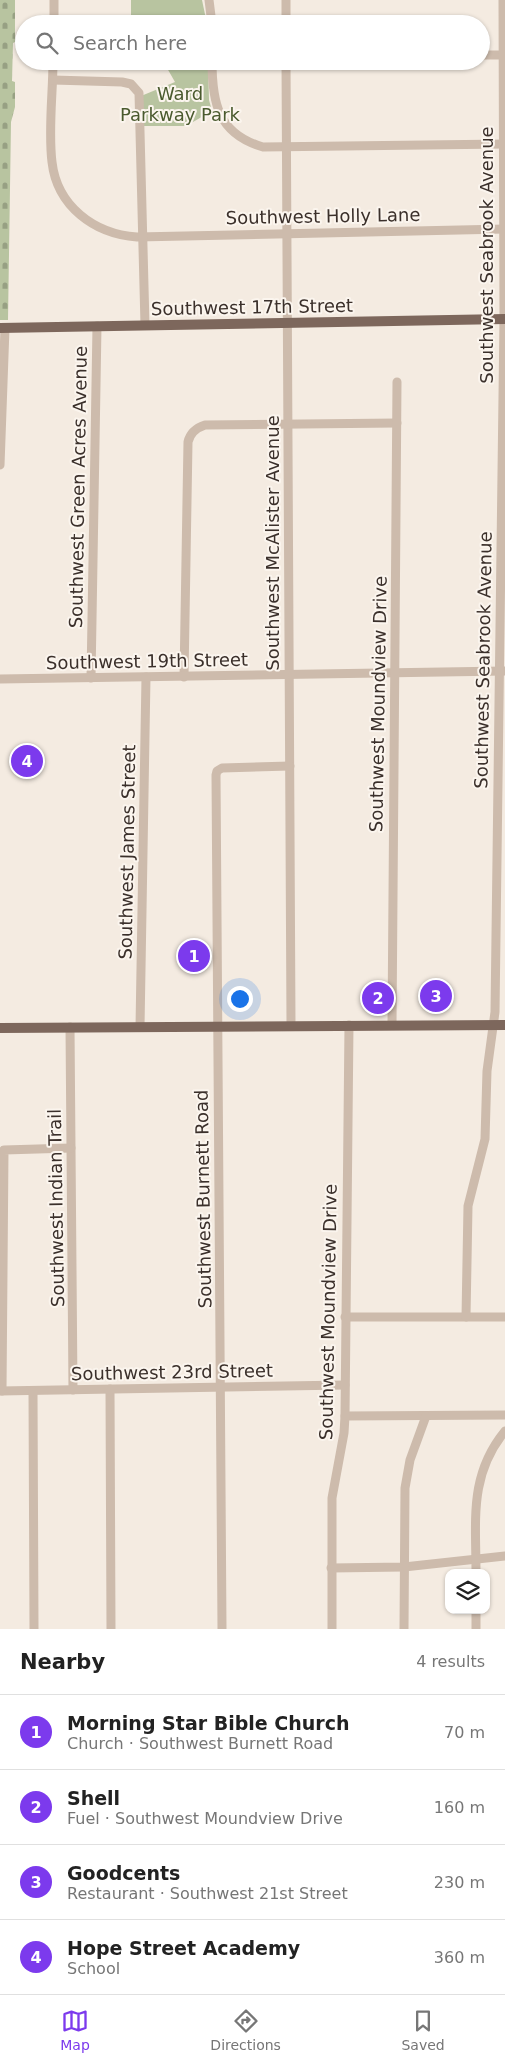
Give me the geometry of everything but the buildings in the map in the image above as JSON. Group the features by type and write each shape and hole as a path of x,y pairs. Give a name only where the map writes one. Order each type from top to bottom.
{"main road":[{"name":"Southwest 17th Street","path":"2,328 504,319"},
{"path":"0,1028 505,1025"}],"street":[{"path":"54,0 54,15"},
{"path":"208,0 210,15"},
{"path":"286,0 286,15"},
{"name":"Southwest Seabrook Avenue","path":"466,1317 468,1212 470,1194 485,1140 488,1065 494,1025 502,671 503,0"},
{"path":"490,55 503,55"},
{"path":"53,70 51,153 54,172 60,190 73,208 91,224 119,235 143,237"},
{"path":"212,70 214,98 220,114 229,127 236,134 254,144 267,148 504,144"},
{"name":"Southwest McAlister Avenue","path":"286,70 291,1025"},
{"path":"53,80 122,82 131,84 137,90 140,98 145,325"},
{"name":"Southwest Holly Lane","path":"143,237 504,229"},
{"name":"Southwest Green Acres Avenue","path":"91,678 97,326"},
{"path":"0,465 2,328"},
{"name":"Southwest Moundview Drive","path":"392,1025 397,382"},
{"path":"184,677 188,442 191,433 202,426 397,423"},
{"name":"Southwest 19th Street","path":"0,680 502,671"},
{"name":"Southwest James Street","path":"140,1027 146,677"},
{"name":"Southwest Burnett Road","path":"222,1629 216,775 219,769 290,766"},
{"name":"Southwest Moundview Drive","path":"332,1629 332,1498 344,1433 345,1416 349,1026"},
{"name":"Southwest Indian Trail","path":"70,1027 73,1390"},
{"path":"1,1391 4,1150 72,1148"},
{"path":"345,1317 505,1317"},
{"name":"Southwest 23rd Street","path":"1,1391 345,1386"},
{"path":"110,1388 111,1629"},
{"path":"33,1391 34,1629"},
{"path":"345,1416 505,1415"},
{"path":"404,1629 404,1507 406,1481 410,1460 426,1416"},
{"path":"476,1569 478,1481 489,1453 505,1432"},
{"path":"331,1568 404,1567 505,1556"},
{"path":"476,1614 476,1629"}],"green space":[{"path":"0,0 15,0 15,42 13,43 12,81 15,82 15,107 11,122 8,320 0,320"},
{"path":"131,0 202,0 205,15 131,15"},
{"name":"Ward Parkway Park","path":"168,70 208,70 209,100 212,111 186,126 143,126 141,96 175,82"}],"place":[{"name":"Hope Street Academy","path":"27,761"},
{"name":"Morning Star Bible Church","path":"194,956"},
{"name":"Goodcents","path":"436,996"},
{"name":"Shell","path":"378,998"}]}
